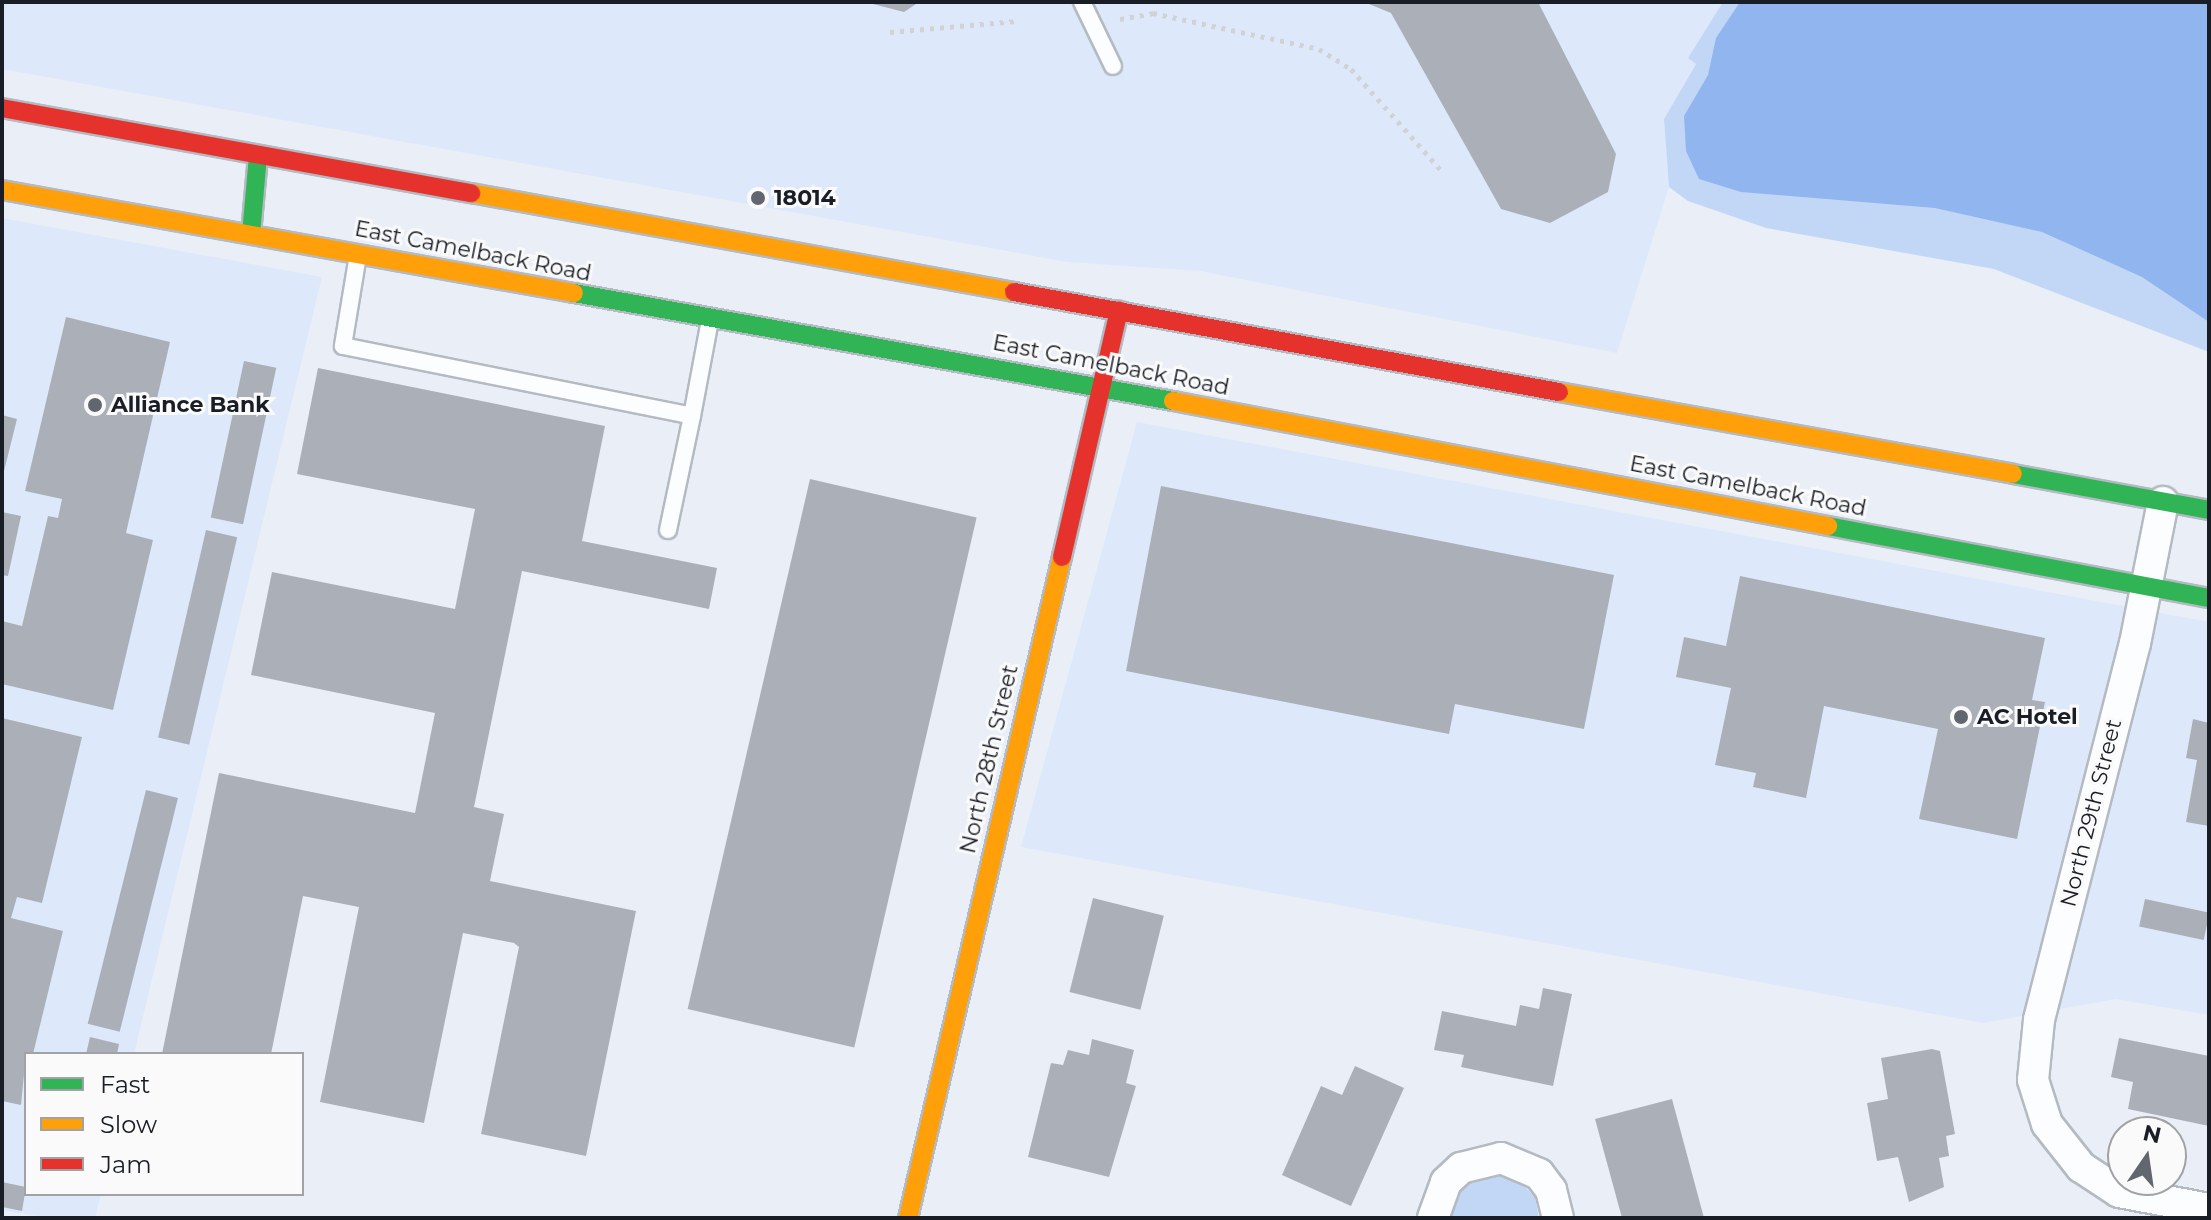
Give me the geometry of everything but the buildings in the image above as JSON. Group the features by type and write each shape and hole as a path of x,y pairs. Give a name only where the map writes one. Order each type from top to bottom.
{"main road":[{"path":"2,108 2209,510"},
{"path":"251,234 258,156"},
{"name":"East Camelback Road","path":"2,190 710,320 1099,387 2209,598"},
{"name":"North 28th Street","path":"908,1218 1119,311"}],"street":[{"name":"North 29th Street","path":"2163,502 2146,586 2039,1020 2033,1080 2047,1124 2081,1167 2119,1192 2209,1209"},
{"path":"1433,1218 1446,1182 1461,1168 1501,1158 1539,1174 1551,1190 1558,1218"}],"lane":[{"path":"1082,2 1113,66"},
{"path":"359,254 343,346 692,416"},
{"path":"668,530 710,320"}],"path":[{"path":"1120,19 1153,13 1319,49 1351,69 1442,171"},
{"path":"890,32 1017,21"}],"shaded area":[{"path":"2,2 1723,2 1689,58 1696,64 1664,119 1669,187 1617,353 1200,271 1067,262 2,69"},
{"path":"1723,2 2209,2 2209,352 1994,269 1766,228 1688,201 1669,187 1664,119 1696,64 1688,58"},
{"path":"2,218 322,277 134,1052 24,1052 24,1196 100,1196 95,1218 47,1218 2,1210"},
{"path":"1137,422 2209,622 2209,1015 2116,999 1983,1023 1021,847"},
{"path":"1485,1173 1521,1182 1535,1198 1539,1218 1448,1218 1455,1193"}],"water":[{"path":"1740,2 2209,2 2209,322 2142,277 2042,232 1935,208 1741,192 1699,179 1686,151 1684,116 1708,75 1716,38"}],"traffic: fast":[{"path":"251,234 258,156"},
{"path":"574,293 1173,401"},
{"path":"2013,474 2209,510"},
{"path":"1828,526 2209,598"}],"traffic: slow":[{"path":"2,190 574,293"},
{"path":"471,193 1014,292"},
{"path":"1559,392 2013,474"},
{"path":"1173,401 1828,526"},
{"path":"908,1218 1062,557"}],"traffic: jam":[{"path":"2,108 471,193"},
{"path":"1014,292 1559,392"},
{"path":"1062,557 1119,311"}],"place":[{"name":"18014","path":"758,198"},
{"name":"Alliance Bank","path":"95,405"},
{"name":"AC Hotel","path":"1961,717"}]}
